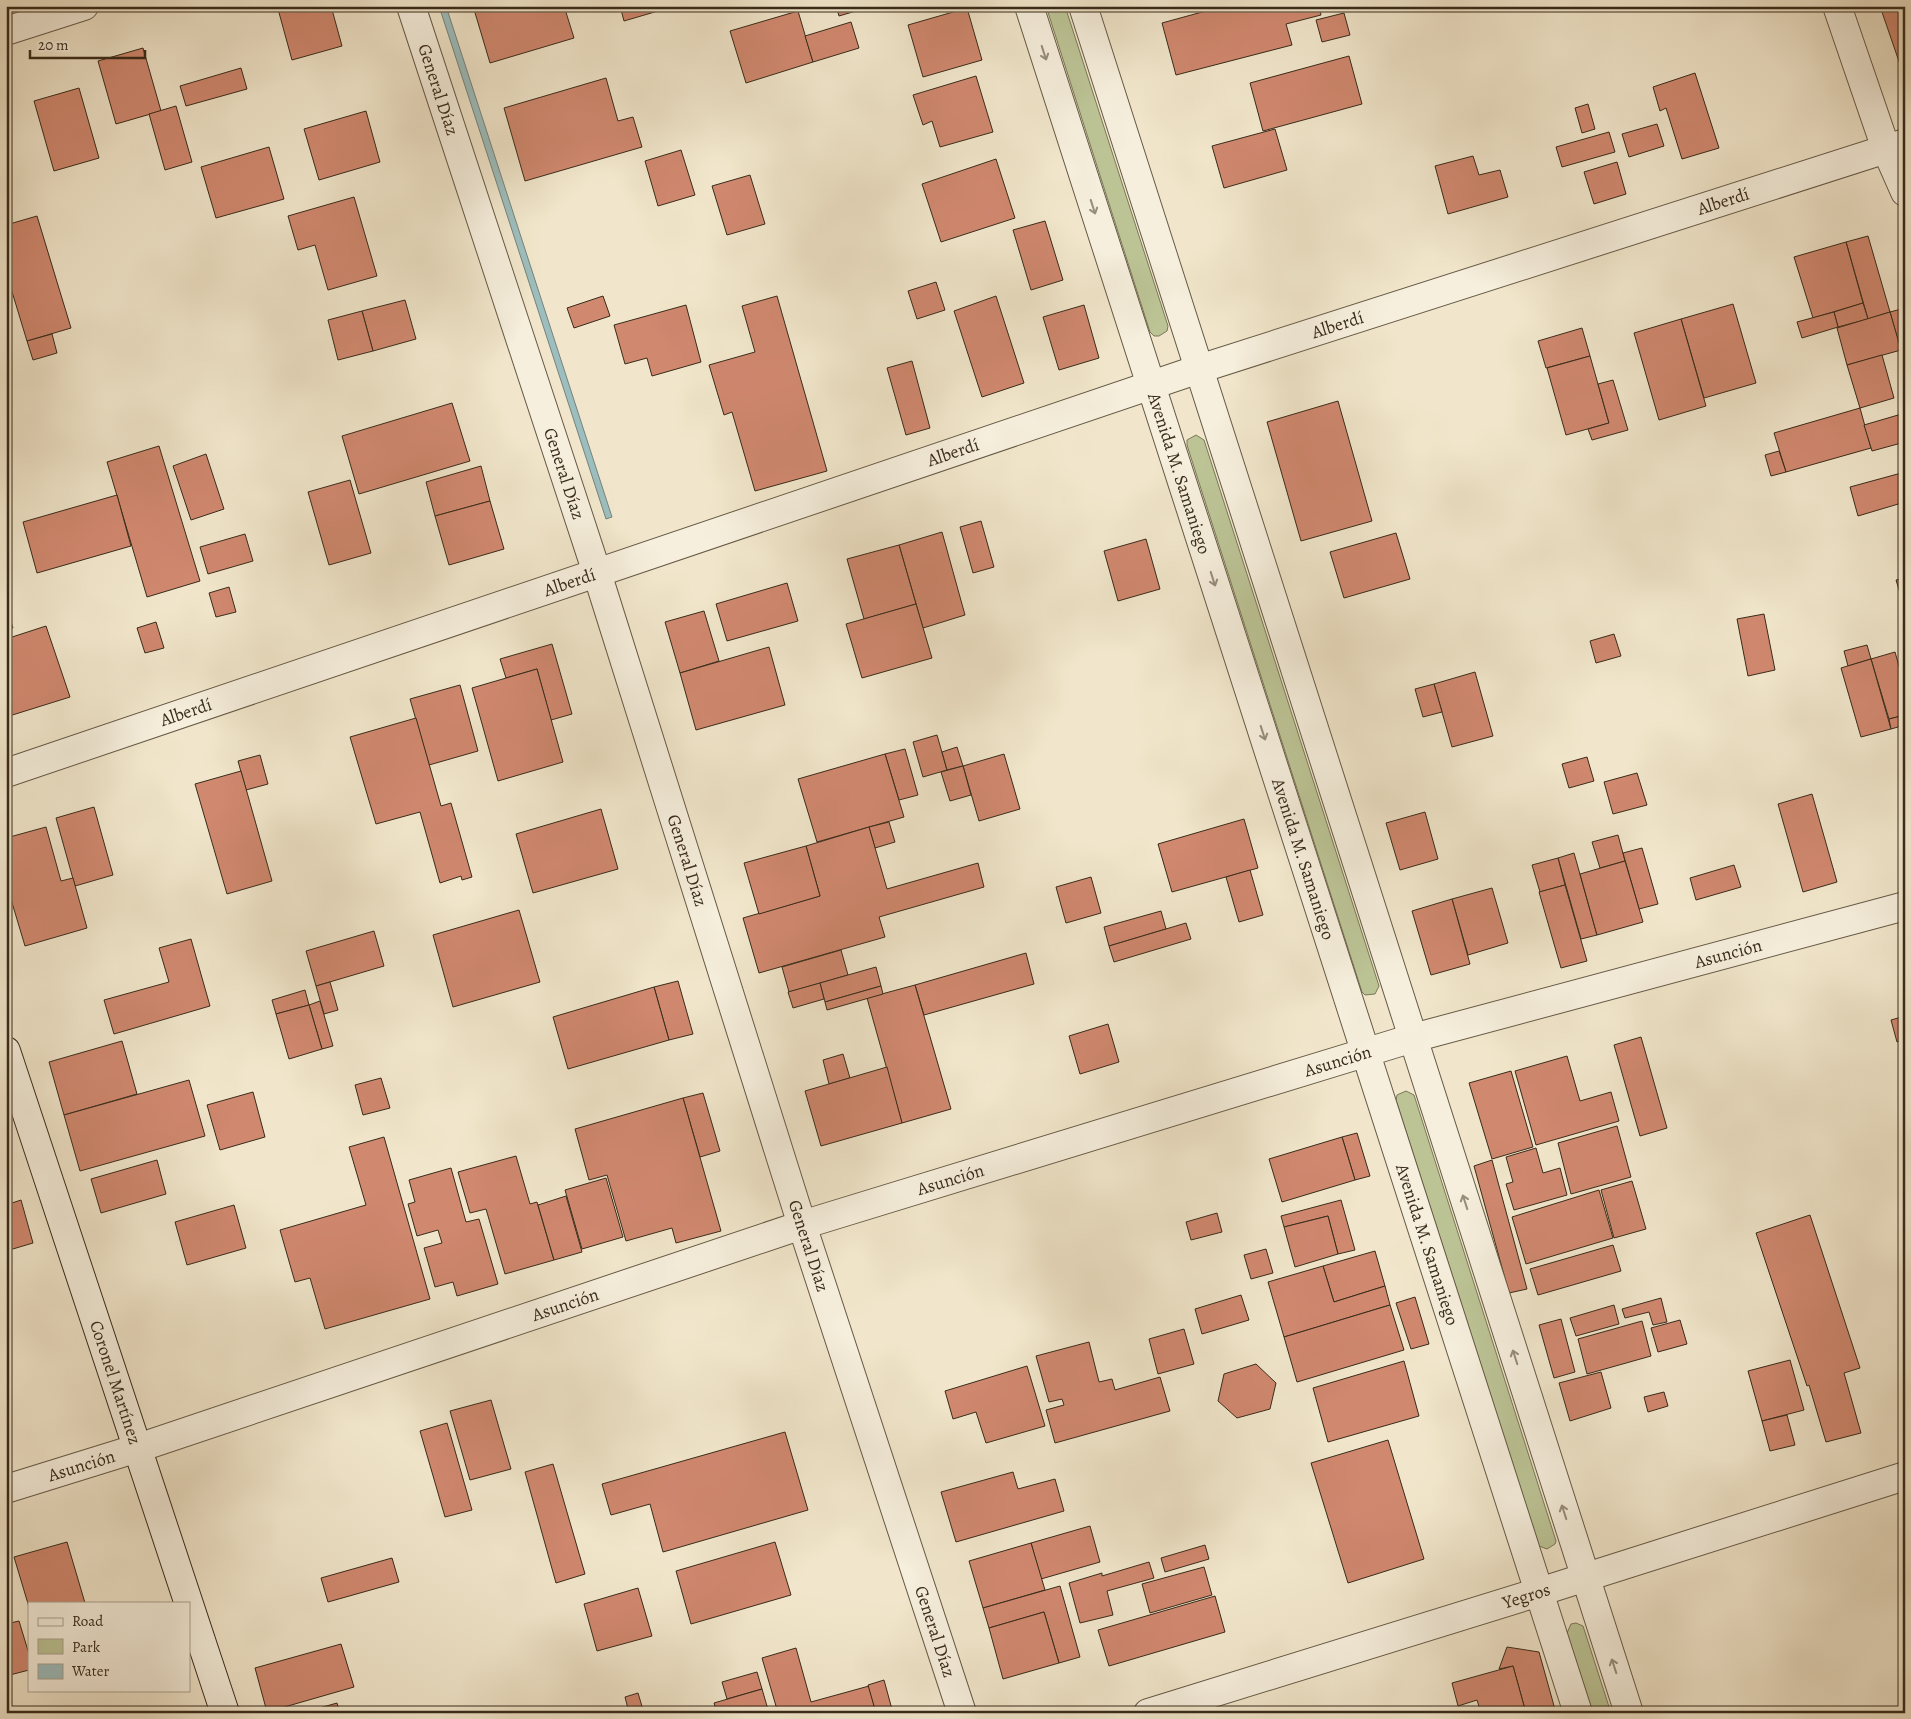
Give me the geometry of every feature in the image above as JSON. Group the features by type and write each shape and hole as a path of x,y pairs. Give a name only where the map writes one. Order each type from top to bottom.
{"street":[{"path":"6,32 84,6"},
{"name":"General Díaz","path":"411,6 597,573 802,1225 962,1713"},
{"name":"Avenida M. Samaniego","path":"1029,6 1578,1713"},
{"path":"1083,6 1629,1713"},
{"path":"1837,6 1896,146 1905,192"},
{"name":"Alberdí","path":"6,773 1199,369 1896,146"},
{"name":"Asunción","path":"6,1490 138,1448 802,1225 1413,1038 1905,906"},
{"name":"Coronel Martínez","path":"6,1051 189,1602"},
{"name":"Yegros","path":"1148,1713 1905,1476"},
{"name":"Coronel Martínez","path":"190,1606 225,1713"}],"green space":[{"path":"1046,6 1065,6 1168,326 1167,331 1159,336 1154,336 1150,332"},
{"path":"1196,435 1204,440 1379,986 1375,994 1365,995 1362,992 1187,445 1187,440"},
{"path":"1406,1091 1414,1095 1556,1541 1555,1544 1547,1549 1539,1546 1396,1100 1397,1095"},
{"path":"1576,1623 1583,1626 1611,1713 1593,1713 1567,1633 1571,1624"}],"water":[{"path":"439,6 446,6 612,517 606,519"}],"building":[{"path":"289,6 331,6 342,46 292,60 278,9"},
{"path":"473,6 554,6 555,9 564,6 574,38 490,63"},
{"path":"620,6 656,6 658,11 624,21"},
{"path":"836,6 873,6 839,16"},
{"path":"1224,6 1319,6 1321,15 1286,24 1292,45 1176,75 1162,23"},
{"path":"1897,6 1905,6 1905,79 1882,12"},
{"path":"967,8 982,60 923,77 908,25"},
{"path":"798,11 813,62 746,83 730,31"},
{"path":"1344,13 1350,35 1322,42 1316,20"},
{"path":"851,22 859,48 813,62 805,36"},
{"path":"143,48 161,111 116,124 98,61"},
{"path":"1349,56 1362,104 1263,131 1250,83"},
{"path":"241,68 247,89 186,106 180,86"},
{"path":"1695,73 1719,148 1682,159 1666,108 1660,111 1653,87"},
{"path":"976,76 993,132 940,147 932,121 923,125 913,95"},
{"path":"606,78 618,121 633,117 642,147 525,181 504,108"},
{"path":"79,88 99,158 54,171 34,101"},
{"path":"1588,104 1595,129 1582,133 1575,108"},
{"path":"176,106 192,162 165,170 149,114"},
{"path":"366,111 380,162 319,180 304,129"},
{"path":"1657,124 1664,146 1629,157 1622,134"},
{"path":"1275,129 1287,170 1224,188 1212,146"},
{"path":"1609,132 1615,152 1562,167 1556,147"},
{"path":"269,147 284,199 216,218 201,167"},
{"path":"681,150 695,195 658,206 645,161"},
{"path":"1473,156 1479,175 1500,170 1508,197 1448,214 1435,166"},
{"path":"996,159 1015,218 941,242 922,184"},
{"path":"1617,162 1626,194 1594,204 1584,172"},
{"path":"750,175 765,224 727,235 712,186"},
{"path":"354,197 377,276 328,290 315,245 298,250 288,216"},
{"path":"37,216 71,328 27,341 6,272 6,225"},
{"path":"1045,221 1063,280 1031,290 1013,230"},
{"path":"1868,236 1890,312 1868,319 1846,242"},
{"path":"1846,242 1863,303 1813,318 1794,257"},
{"path":"936,282 945,310 917,319 908,291"},
{"path":"603,296 610,316 574,328 567,308"},
{"path":"777,296 827,471 755,491 732,412 724,415 709,365 755,352 742,306"},
{"path":"996,296 1024,383 982,397 954,311"},
{"path":"405,300 416,339 373,351 362,311"},
{"path":"1863,303 1868,319 1838,327 1834,312"},
{"path":"1733,304 1756,383 1704,398 1681,319"},
{"path":"686,305 701,362 652,376 647,358 625,364 614,325"},
{"path":"1084,305 1099,358 1059,370 1043,317"},
{"path":"1905,308 1905,349 1901,351 1890,312"},
{"path":"362,311 373,351 338,360 328,320"},
{"path":"1834,312 1838,327 1802,338 1797,322"},
{"path":"1890,312 1901,350 1847,365 1837,328"},
{"path":"1681,319 1706,406 1659,420 1634,333"},
{"path":"1582,328 1590,356 1546,368 1538,341"},
{"path":"52,334 57,353 33,360 27,341"},
{"path":"1882,355 1894,398 1860,408 1847,365"},
{"path":"1590,356 1609,423 1566,435 1547,368"},
{"path":"912,361 930,428 906,435 887,368"},
{"path":"1613,380 1628,430 1592,440 1588,429 1609,423 1598,384"},
{"path":"1338,401 1372,521 1301,541 1267,422"},
{"path":"452,403 470,461 359,494 342,436"},
{"path":"1860,408 1871,448 1786,472 1774,433"},
{"path":"1905,413 1905,442 1872,451 1864,425"},
{"path":"159,446 200,581 147,597 107,462"},
{"path":"1779,451 1786,472 1771,476 1765,455"},
{"path":"206,454 224,509 191,520 173,466"},
{"path":"481,466 490,501 435,516 426,482"},
{"path":"1905,472 1905,502 1858,516 1850,487"},
{"path":"350,480 371,553 329,565 308,492"},
{"path":"117,495 131,546 37,573 23,522"},
{"path":"490,501 504,549 449,565 435,516"},
{"path":"981,521 994,567 973,573 960,527"},
{"path":"942,532 965,615 923,628 899,545"},
{"path":"1396,533 1410,579 1344,598 1330,552"},
{"path":"245,534 253,561 208,574 200,547"},
{"path":"1146,539 1160,589 1118,601 1104,551"},
{"path":"899,545 916,604 864,619 847,559"},
{"path":"1905,578 1905,609 1896,580"},
{"path":"787,583 798,621 727,641 716,604"},
{"path":"229,587 236,612 216,617 209,593"},
{"path":"916,604 932,658 862,678 846,624"},
{"path":"6,605 13,628 6,630"},
{"path":"704,611 719,661 680,673 665,622"},
{"path":"1764,614 1775,670 1748,676 1737,619"},
{"path":"156,622 164,648 145,653 137,628"},
{"path":"46,626 70,697 6,717 6,639"},
{"path":"1614,634 1621,656 1596,663 1590,641"},
{"path":"552,644 572,714 551,720 537,669 506,678 500,659"},
{"path":"1867,645 1871,659 1848,666 1844,651"},
{"path":"769,647 785,705 696,730 680,673"},
{"path":"1895,652 1905,687 1905,715 1889,719 1871,659"},
{"path":"1871,659 1891,729 1861,737 1841,668"},
{"path":"537,669 563,762 498,781 472,688"},
{"path":"1475,672 1493,736 1452,747 1434,684"},
{"path":"1434,684 1442,712 1423,717 1415,689"},
{"path":"460,685 478,751 429,765 410,699"},
{"path":"1905,715 1905,725 1891,729 1889,719"},
{"path":"416,718 441,806 451,803 472,877 462,880 461,876 440,883 420,812 376,824 350,737"},
{"path":"937,735 947,770 923,777 913,742"},
{"path":"957,747 963,766 947,770 942,752"},
{"path":"905,749 918,795 899,800 885,754"},
{"path":"885,754 904,817 817,842 798,779"},
{"path":"1004,754 1020,809 979,821 963,766"},
{"path":"260,755 268,784 246,790 238,761"},
{"path":"1587,757 1594,781 1569,788 1562,764"},
{"path":"963,766 971,795 950,801 941,772"},
{"path":"241,771 272,881 227,894 195,784"},
{"path":"1637,773 1647,805 1613,814 1604,782"},
{"path":"1812,794 1837,882 1803,892 1778,804"},
{"path":"94,807 113,875 75,886 56,818"},
{"path":"601,809 618,869 533,893 516,834"},
{"path":"1425,812 1438,859 1400,870 1386,823"},
{"path":"1244,819 1258,868 1172,892 1158,844"},
{"path":"889,822 895,842 875,848 869,827"},
{"path":"46,827 61,881 73,878 87,928 25,946 10,896 6,897 6,838"},
{"path":"869,827 887,889 978,863 984,887 879,917 885,937 759,973 743,918 820,896 806,846"},
{"path":"1618,835 1625,861 1600,868 1592,842"},
{"path":"806,846 820,896 759,914 744,863"},
{"path":"1642,848 1658,904 1639,909 1623,853"},
{"path":"1574,853 1597,935 1581,939 1558,858"},
{"path":"1558,858 1565,885 1540,892 1532,865"},
{"path":"1625,861 1643,922 1597,935 1580,874"},
{"path":"1734,865 1741,887 1696,900 1690,878"},
{"path":"1250,870 1263,915 1239,922 1226,877"},
{"path":"1091,877 1101,913 1066,923 1056,887"},
{"path":"1565,885 1587,961 1561,968 1539,892"},
{"path":"1492,888 1508,943 1468,955 1452,899"},
{"path":"1452,899 1470,964 1431,975 1412,911"},
{"path":"519,910 540,982 453,1007 433,935"},
{"path":"1161,911 1166,929 1109,946 1104,927"},
{"path":"1186,923 1191,939 1114,962 1109,946"},
{"path":"374,931 384,966 316,986 306,951"},
{"path":"191,939 210,1006 114,1034 104,1000 169,982 159,948"},
{"path":"841,950 848,975 789,992 782,967"},
{"path":"1026,953 1034,984 924,1015 915,985"},
{"path":"876,967 881,986 825,1002 820,983"},
{"path":"678,981 693,1034 669,1040 654,987"},
{"path":"330,982 338,1010 324,1014 316,986"},
{"path":"820,983 824,999 793,1008 788,992"},
{"path":"915,985 951,1109 902,1123 867,998"},
{"path":"881,986 883,994 827,1010 825,1002"},
{"path":"654,987 669,1040 568,1069 553,1017"},
{"path":"305,990 309,1005 276,1014 272,1000"},
{"path":"320,1001 333,1046 322,1049 309,1005"},
{"path":"309,1005 322,1049 289,1059 276,1014"},
{"path":"1905,1016 1905,1039 1897,1042 1891,1020"},
{"path":"1108,1024 1119,1062 1080,1074 1069,1036"},
{"path":"1641,1037 1667,1128 1640,1136 1614,1045"},
{"path":"122,1041 137,1094 64,1115 49,1062"},
{"path":"843,1054 850,1078 829,1084 823,1060"},
{"path":"1567,1056 1580,1101 1611,1092 1619,1121 1536,1145 1515,1071"},
{"path":"887,1067 902,1123 821,1146 805,1091"},
{"path":"1511,1071 1533,1147 1492,1159 1469,1083"},
{"path":"381,1078 390,1108 363,1115 355,1085"},
{"path":"189,1080 205,1136 80,1171 64,1115"},
{"path":"253,1092 265,1137 220,1150 207,1105"},
{"path":"703,1093 720,1151 700,1157 683,1098"},
{"path":"683,1098 721,1231 676,1243 672,1228 626,1241 607,1175 589,1180 575,1129"},
{"path":"1617,1126 1631,1177 1571,1194 1558,1143"},
{"path":"1357,1133 1370,1176 1355,1180 1342,1137"},
{"path":"384,1137 430,1299 325,1329 310,1278 295,1282 280,1230 366,1205 349,1147"},
{"path":"1342,1137 1355,1180 1282,1202 1269,1159"},
{"path":"1536,1148 1543,1173 1560,1168 1567,1195 1514,1210 1506,1184 1513,1182 1506,1157"},
{"path":"516,1156 530,1204 537,1202 554,1260 505,1274 486,1209 470,1213 458,1172"},
{"path":"157,1160 166,1194 101,1213 91,1179"},
{"path":"1492,1160 1527,1289 1509,1293 1474,1166"},
{"path":"451,1168 466,1222 479,1219 498,1284 457,1296 453,1282 435,1287 424,1248 442,1243 438,1230 417,1236 408,1204 415,1202 409,1180"},
{"path":"606,1178 623,1237 582,1249 565,1190"},
{"path":"1632,1181 1646,1229 1614,1238 1601,1190"},
{"path":"1599,1190 1613,1238 1526,1264 1512,1217"},
{"path":"566,1196 582,1252 554,1260 538,1205"},
{"path":"21,1200 33,1243 6,1251 6,1205"},
{"path":"1341,1200 1355,1250 1338,1254 1328,1216 1284,1227 1281,1216"},
{"path":"234,1205 246,1248 187,1265 175,1222"},
{"path":"1217,1213 1222,1232 1191,1240 1186,1222"},
{"path":"1810,1215 1860,1368 1844,1373 1861,1433 1826,1442 1809,1385 1807,1386 1756,1233"},
{"path":"1328,1216 1338,1254 1295,1267 1284,1227"},
{"path":"1613,1245 1621,1271 1538,1295 1530,1269"},
{"path":"1266,1249 1273,1273 1251,1279 1244,1255"},
{"path":"1375,1251 1385,1286 1334,1302 1323,1266"},
{"path":"1323,1266 1334,1302 1385,1286 1390,1305 1284,1337 1268,1282"},
{"path":"1241,1295 1249,1320 1202,1334 1195,1309"},
{"path":"1415,1297 1429,1344 1411,1349 1396,1303"},
{"path":"1661,1298 1667,1322 1653,1325 1649,1312 1625,1318 1622,1309"},
{"path":"1390,1305 1404,1350 1297,1382 1284,1337"},
{"path":"1614,1305 1619,1324 1576,1336 1570,1318"},
{"path":"1561,1319 1575,1372 1554,1378 1539,1325"},
{"path":"1680,1320 1687,1344 1658,1352 1651,1328"},
{"path":"1642,1321 1651,1356 1587,1374 1578,1339"},
{"path":"1184,1329 1194,1364 1158,1374 1149,1339"},
{"path":"1089,1342 1099,1382 1112,1379 1115,1390 1160,1377 1170,1411 1055,1443 1046,1410 1064,1405 1062,1399 1049,1402 1036,1356"},
{"path":"1790,1360 1804,1410 1762,1421 1748,1371"},
{"path":"1404,1361 1419,1416 1328,1442 1313,1388"},
{"path":"1256,1364 1276,1383 1270,1409 1237,1418 1218,1401 1224,1374"},
{"path":"1027,1366 1045,1426 986,1443 976,1412 953,1419 945,1391"},
{"path":"1601,1372 1611,1408 1570,1421 1559,1383"},
{"path":"1664,1392 1668,1406 1648,1412 1644,1397"},
{"path":"491,1400 511,1469 470,1480 450,1411"},
{"path":"1787,1415 1795,1445 1770,1451 1762,1421"},
{"path":"447,1423 472,1510 445,1517 420,1431"},
{"path":"785,1432 808,1510 663,1552 650,1504 611,1515 602,1484"},
{"path":"1388,1440 1424,1559 1348,1583 1311,1463"},
{"path":"553,1464 585,1574 556,1583 525,1472"},
{"path":"1013,1472 1018,1489 1055,1479 1064,1511 956,1542 941,1492"},
{"path":"1090,1526 1100,1562 1041,1579 1031,1543"},
{"path":"67,1542 85,1602 28,1602 28,1604 14,1557"},
{"path":"775,1542 791,1595 691,1624 676,1571"},
{"path":"1031,1543 1045,1590 983,1608 969,1561"},
{"path":"1205,1545 1209,1559 1165,1572 1161,1558"},
{"path":"392,1558 399,1582 328,1602 321,1578"},
{"path":"1149,1562 1154,1578 1107,1591 1113,1615 1080,1623 1069,1583 1102,1573 1102,1576"},
{"path":"1204,1567 1212,1595 1150,1613 1142,1584"},
{"path":"1060,1586 1080,1657 1059,1663 1044,1612 989,1628 983,1608"},
{"path":"638,1588 652,1636 597,1651 584,1604"},
{"path":"1215,1596 1225,1632 1109,1666 1098,1630"},
{"path":"1044,1612 1059,1663 1003,1679 989,1628"},
{"path":"19,1621 28,1651 28,1670 6,1676 6,1624"},
{"path":"341,1644 354,1687 267,1712 255,1668"},
{"path":"1507,1647 1539,1652 1556,1713 1526,1713 1513,1666 1499,1669"},
{"path":"796,1648 811,1702 869,1686 876,1713 778,1713 762,1658"},
{"path":"1513,1666 1526,1713 1481,1713 1477,1700 1458,1706 1452,1683"},
{"path":"757,1672 762,1689 727,1699 722,1682"},
{"path":"884,1680 893,1713 876,1713 868,1685"},
{"path":"762,1689 769,1713 717,1713 714,1703"},
{"path":"638,1693 644,1713 629,1713 625,1697"},
{"path":"337,1703 340,1713 302,1713"}]}
